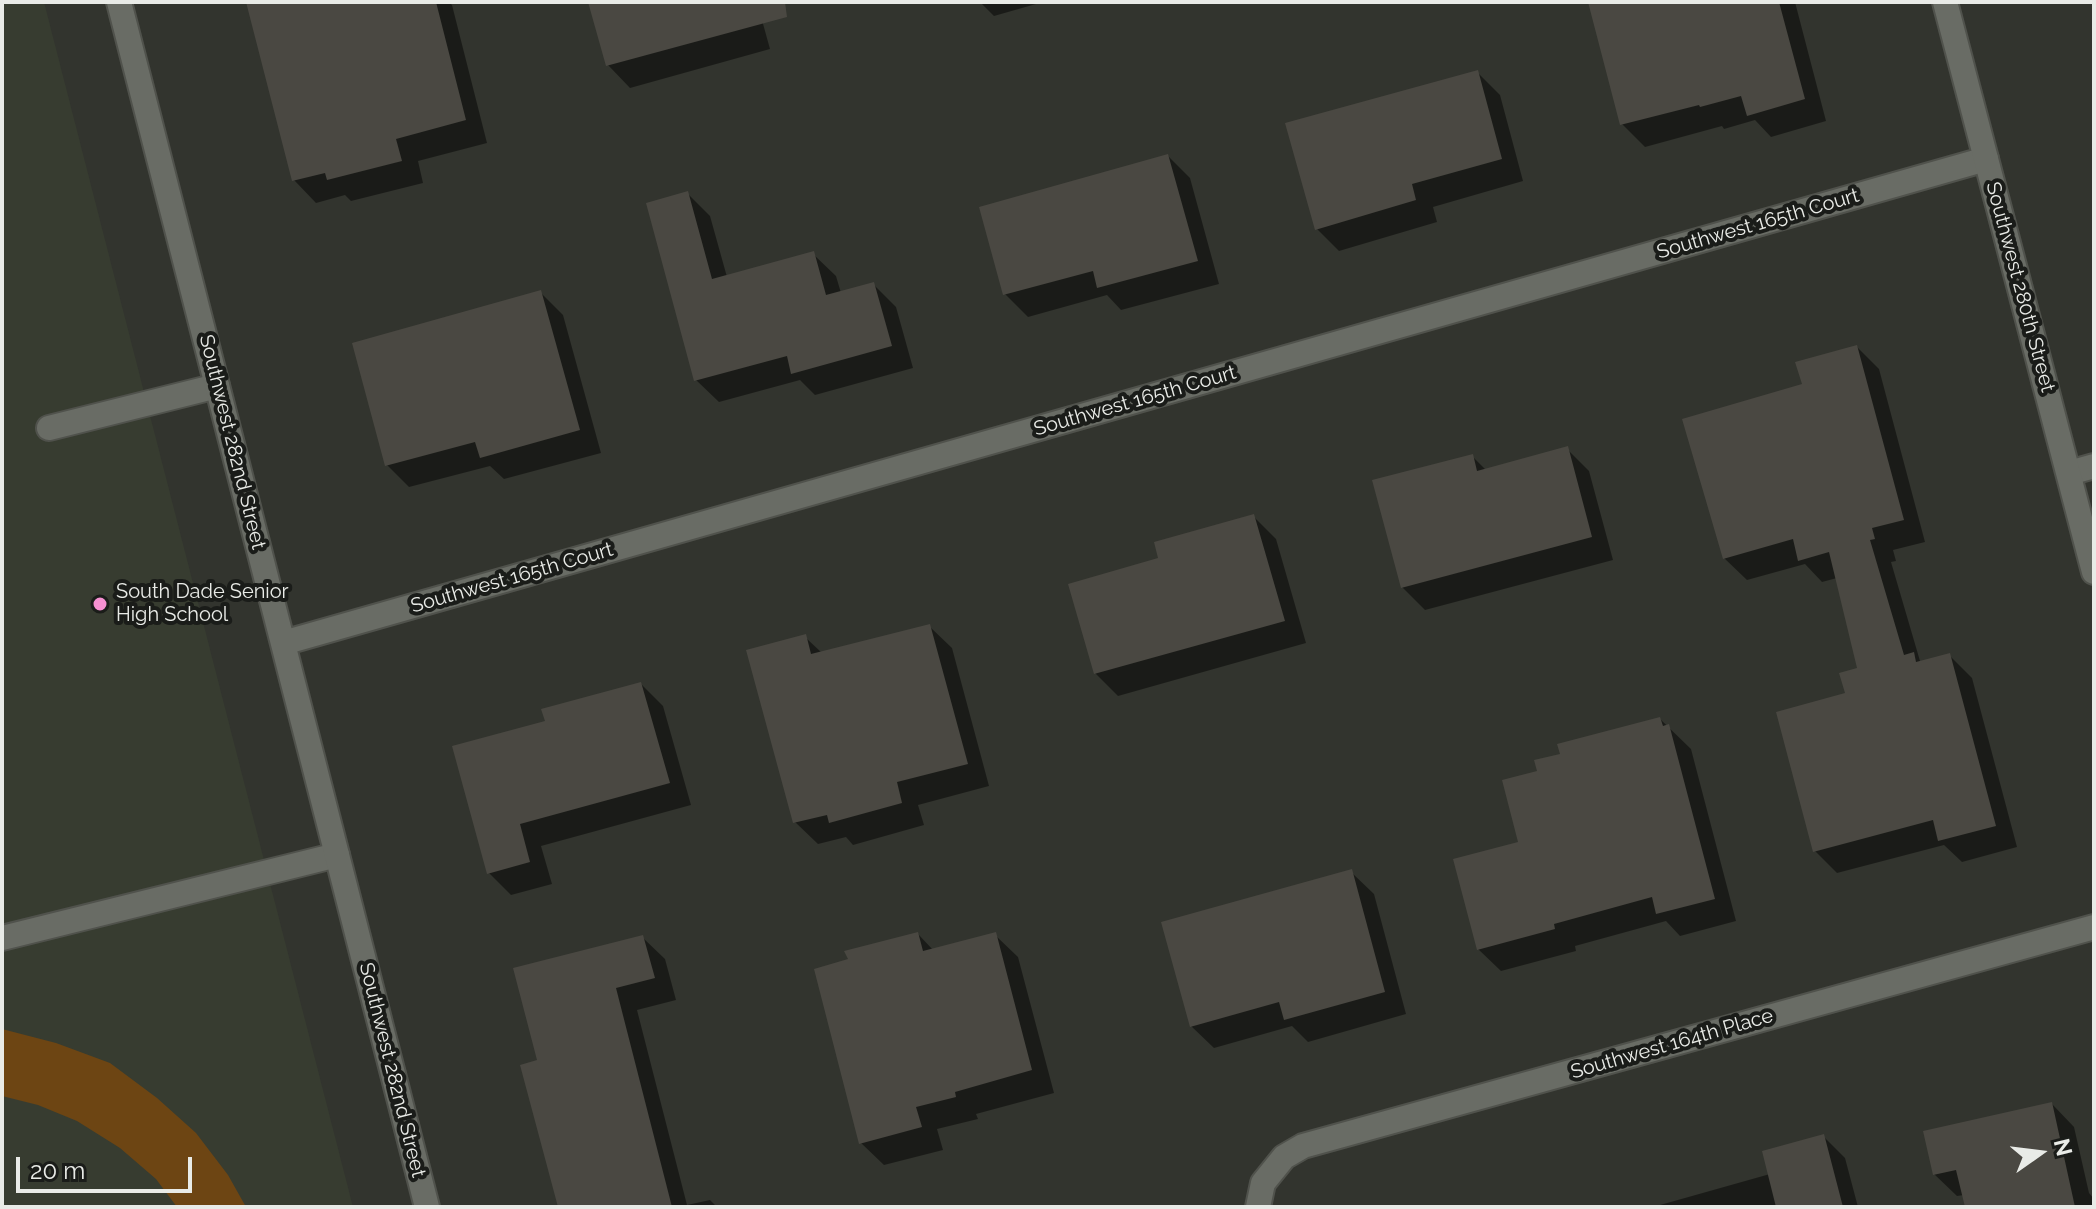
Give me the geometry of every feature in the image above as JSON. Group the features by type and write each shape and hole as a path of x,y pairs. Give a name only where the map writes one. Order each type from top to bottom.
{"street":[{"name":"Southwest 282nd Street","path":"119,2 427,1207"},
{"name":"Southwest 280th Street","path":"1945,2 2094,572"},
{"name":"Southwest 165th Court","path":"283,643 1986,159"},
{"path":"49,428 217,386"},
{"path":"2069,473 2094,466"},
{"path":"2,938 337,855"},
{"name":"Southwest 164th Place","path":"1260,1195 1284,1157 1303,1146 2094,927"}],"shaded area":[{"name":"South Dade Senior High School","path":"2,2 44,2 353,1207 2,1207"},
{"path":"2,1029 56,1043 110,1063 157,1098 196,1133 228,1175 246,1207 177,1207 156,1179 120,1148 77,1121 38,1105 2,1096"}],"building":[{"path":"246,2 436,2 466,120 396,139 402,161 327,180 325,173 292,181"},
{"path":"588,2 785,2 787,17 606,66"},
{"path":"1588,2 1779,2 1805,99 1747,116 1741,96 1620,125"},
{"path":"1478,70 1502,159 1412,184 1416,200 1315,230 1285,123"},
{"path":"1168,154 1198,261 1097,288 1093,271 1003,295 979,207"},
{"path":"688,191 712,279 814,251 826,295 874,282 892,346 791,374 787,356 694,381 646,203"},
{"path":"541,290 580,430 480,458 475,442 385,466 352,343"},
{"path":"1857,345 1904,520 1872,528 1875,539 1870,540 1904,655 1914,652 1916,662 1950,653 1996,826 1938,841 1933,820 1813,852 1776,712 1845,693 1839,673 1857,668 1829,552 1798,561 1793,539 1723,559 1682,419 1802,384 1795,362"},
{"path":"1568,446 1592,537 1401,588 1372,480 1473,454 1477,471"},
{"path":"1254,514 1285,621 1094,674 1068,584 1158,558 1154,542"},
{"path":"930,624 968,764 897,782 902,803 829,823 827,815 793,823 746,650 806,634 811,654"},
{"path":"641,682 670,783 520,824 530,862 487,874 452,746 545,721 541,709"},
{"path":"1660,717 1663,726 1669,724 1715,899 1656,914 1652,897 1554,924 1555,929 1477,950 1453,859 1518,842 1502,780 1537,771 1534,760 1560,754 1557,744"},
{"path":"1352,869 1385,992 1284,1020 1279,1002 1190,1027 1161,922"},
{"path":"918,932 923,951 996,932 1032,1070 955,1092 956,1097 916,1107 922,1127 859,1144 814,969 848,959 844,951"},
{"path":"643,935 655,978 616,988 672,1207 558,1207 520,1065 537,1060 513,968"},
{"path":"2052,1102 2075,1207 1965,1207 1956,1170 1933,1175 1923,1131"},
{"path":"1824,1134 1843,1207 1776,1207 1762,1151"}],"place":[{"name":"South Dade Senior High School","path":"100,604"}]}
